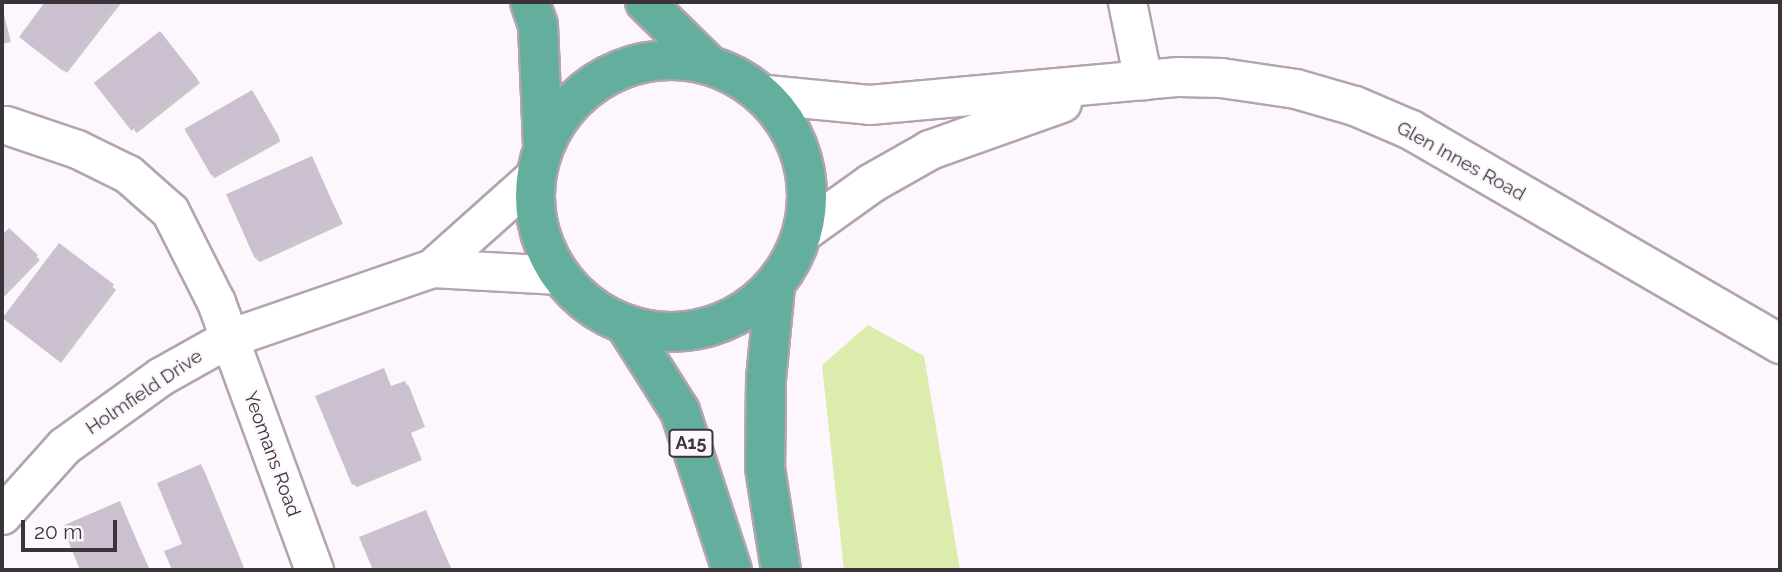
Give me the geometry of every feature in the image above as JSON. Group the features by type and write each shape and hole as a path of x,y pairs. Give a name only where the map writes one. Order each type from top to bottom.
{"highway":[{"name":"A15","path":"530,2 538,25 537,228 559,275 588,306 626,326 680,334 732,320 775,287"},
{"name":"A15","path":"645,2 705,61 767,95 796,135 809,182 805,231 775,287 766,379 765,468 781,570"},
{"name":"A15","path":"539,160 581,90 639,60 705,61"},
{"name":"A15","path":"626,326 680,411 732,570"}],"main road":[{"name":"Glen Innes Road","path":"767,95 870,105 1126,83 1259,82 1355,106 1411,130 1780,344"},
{"name":"Glen Innes Road","path":"805,231 872,183 930,150 1126,83"}],"street":[{"path":"1126,83 1127,2"},
{"name":"Yeomans Road","path":"6,125 77,149 128,174 170,211 229,338 314,570"},
{"name":"Holmfield Drive","path":"432,268 539,160"},
{"name":"Holmfield Drive","path":"2,515 64,446 161,376 229,338 432,268 559,275"}],"green space":[{"path":"868,325 924,356 960,570 844,570 822,365"}],"building":[{"path":"45,2 116,2 63,71 19,37"},
{"path":"160,31 198,79 131,131 94,83"},
{"path":"252,90 279,137 211,176 184,129"},
{"path":"312,156 340,220 255,258 226,194"},
{"path":"9,228 38,255 2,292 2,235"},
{"path":"59,243 114,285 58,360 2,318"},
{"path":"384,368 391,386 405,381 423,423 409,430 420,457 352,485 315,396"},
{"path":"201,464 244,570 172,570 164,551 182,544 157,483"},
{"path":"120,501 149,570 80,570 62,526"},
{"path":"426,510 451,570 373,570 359,537"}]}
